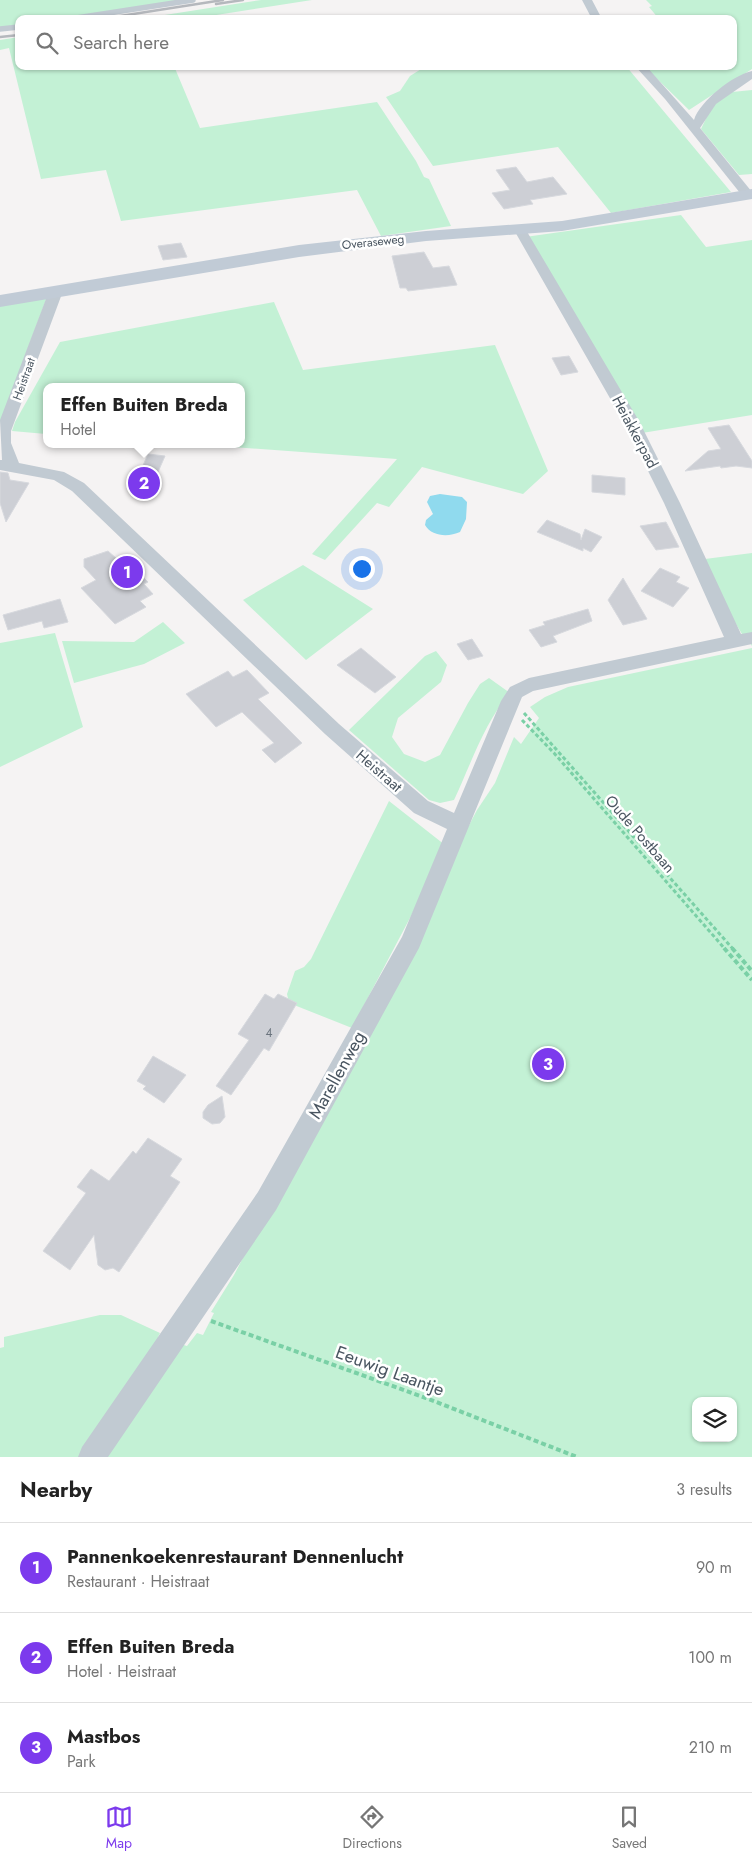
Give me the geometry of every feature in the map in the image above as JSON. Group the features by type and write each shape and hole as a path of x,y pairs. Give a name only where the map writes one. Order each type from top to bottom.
{"street":[{"path":"587,0 595,15"},
{"name":"Overaseweg","path":"644,70 669,97 750,194"},
{"path":"693,127 698,124 699,116 712,102 752,74"},
{"name":"Overaseweg","path":"0,301 346,244 443,234 570,225 750,194"},
{"name":"Heiakkerpad","path":"520,230 631,421 672,504 744,640"},
{"name":"Heistraat","path":"56,291 13,409 2,426 6,465 58,476 78,487 339,736 420,807 459,825"},
{"path":"459,825 510,702 516,692 529,685 744,640"},
{"name":"Marellenweg","path":"192,1313 267,1201 412,941 459,825"},
{"path":"92,1457 192,1313"}],"lane":[{"path":"96,15 193,0"},
{"path":"0,30 15,28"}],"path":[{"path":"510,702 752,971"},
{"name":"Oude Postbaan","path":"510,702 752,980"},
{"name":"Eeuwig Laantje","path":"192,1313 426,1398 576,1457"}],"green space":[{"path":"0,0 186,0 90,15 15,15 15,26 0,28"},
{"path":"261,0 312,0 216,15 165,15"},
{"path":"646,0 752,0 752,69 689,110 648,70 737,70 737,15 656,15 649,7 652,6"},
{"path":"15,38 15,70 176,70 200,128 377,102 416,161 424,177 429,179 451,226 381,236 357,190 121,221 106,170 41,179 9,48 0,50 0,40"},
{"path":"420,70 629,70 731,192 611,213 558,147 433,166 386,97 400,91 410,76"},
{"path":"752,90 752,174 739,175 701,129 712,106 732,92"},
{"path":"681,215 706,247 752,240 752,415 642,433 525,237"},
{"path":"47,297 0,423 0,304"},
{"path":"274,302 303,370 495,345 548,471 523,494 422,467 389,507 377,503 325,560 312,554 397,459 245,448 245,383 43,383 43,434 12,431 15,422 60,342"},
{"path":"752,553 752,646 744,634 742,634 697,560"},
{"path":"303,565 373,609 306,660 243,600"},
{"path":"163,622 185,643 144,664 74,683 62,641 134,642"},
{"path":"55,633 83,727 0,767 0,643"},
{"path":"752,648 752,1457 0,1457 0,1348 4,1347 4,1337 100,1315 121,1315 160,1333 158,1337 187,1346 197,1333 203,1335 214,1313 211,1312 234,1275 477,810 495,783 514,737 521,744 539,718 530,707 545,697 568,687"},
{"path":"436,651 447,665 441,682 398,718 392,737 404,754 425,762 440,755 480,684 489,678 510,693 485,731 454,800 440,803 429,800 349,730 425,656"},
{"path":"389,801 445,845 411,916 352,1028 289,1003 287,994 295,971 304,967 311,959"}],"water":[{"path":"440,494 462,497 467,502 466,519 460,532 451,535 436,534 425,525 426,520 433,514 427,502 430,496"}],"building":[{"path":"516,167 527,182 553,177 567,194 530,200 533,204 504,209 492,193 510,190 496,170"},
{"path":"181,243 187,257 163,260 158,246"},
{"path":"424,252 433,268 449,266 457,285 408,291 406,288 400,288 392,256"},
{"path":"569,356 578,372 561,375 552,358"},
{"path":"729,425 752,461 752,468 736,466 721,468 720,466 685,471 708,451 721,449 708,428"},
{"path":"148,454 165,456 151,488 134,486"},
{"path":"0,472 8,473 10,480 29,483 6,522 0,503"},
{"path":"592,475 625,478 625,495 592,492"},
{"path":"547,520 580,534 581,540 585,529 602,537 591,552 583,548 583,551 537,532"},
{"path":"666,522 679,547 656,550 640,526"},
{"path":"108,551 117,559 122,556 148,582 144,584 153,594 140,601 146,607 115,624 81,588 96,580 84,567 84,559"},
{"path":"660,568 680,577 676,582 689,588 673,607 641,591"},
{"path":"623,578 647,619 623,625 608,600"},
{"path":"60,599 68,622 44,628 42,621 8,630 3,615"},
{"path":"588,609 592,621 553,636 557,642 541,647 529,630 545,625 543,622"},
{"path":"472,639 483,656 468,660 457,644"},
{"path":"361,648 396,677 375,693 337,665"},
{"path":"247,670 269,693 258,699 302,743 275,763 262,750 274,743 242,712 216,727 186,694 228,671 233,677"},
{"path":"265,994 274,999 278,994 297,1003 269,1051 264,1048 231,1095 216,1086 249,1040 238,1034"},
{"path":"153,1056 186,1075 164,1103 143,1089 146,1086 137,1081"},
{"path":"222,1096 225,1117 220,1123 212,1124 203,1118 203,1112 208,1105"},
{"path":"148,1138 182,1159 170,1176 180,1182 119,1272 113,1268 105,1270 98,1265 94,1235 70,1270 43,1251 86,1193 77,1187 91,1169 109,1181 133,1151 136,1154"}],"railway":[{"path":"127,15 223,0"},
{"path":"216,4 243,0"},
{"path":"0,37 15,35"}],"place":[{"name":"Effen Buiten Breda","path":"144,483"},
{"name":"Pannenkoekenrestaurant Dennenlucht","path":"127,572"},
{"name":"Mastbos","path":"548,1064"}]}
